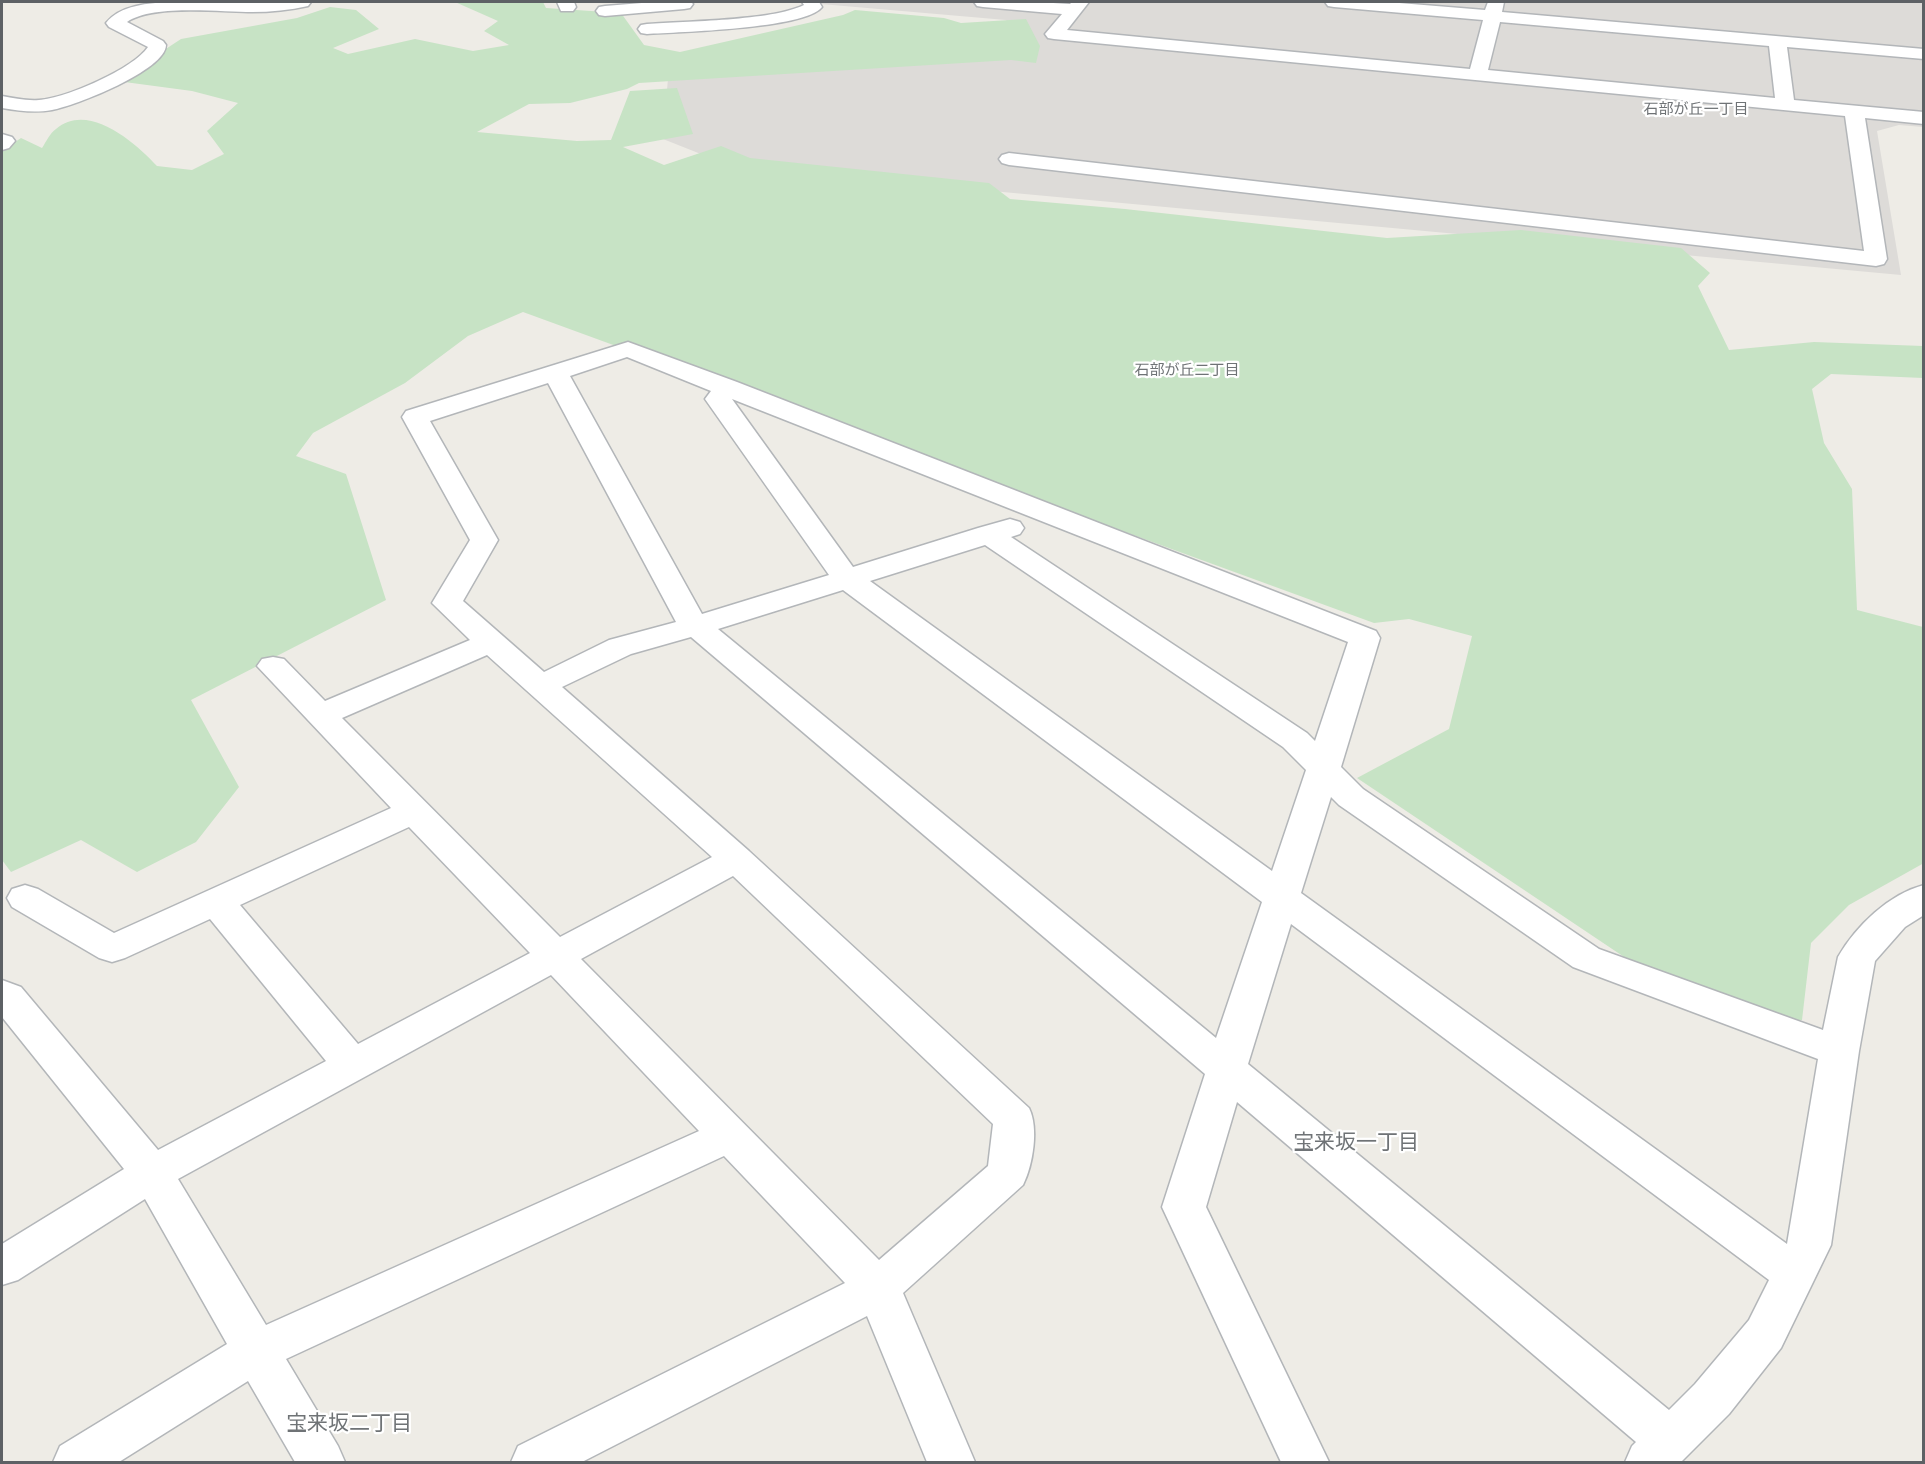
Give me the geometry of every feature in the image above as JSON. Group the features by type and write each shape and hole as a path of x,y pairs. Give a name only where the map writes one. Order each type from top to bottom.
{"street":[{"path":"2,102 38,106 61,103 104,85 158,51 157,45 115,23 121,14 143,8 171,5 252,7 282,6 302,2"},
{"path":"605,10 706,2"},
{"path":"641,25 743,14 805,13 813,7 811,2"},
{"path":"983,2 1078,6"},
{"path":"1334,2 1495,9 1777,41 1923,54"},
{"path":"1078,6 1054,34 1923,118"},
{"path":"1477,76 1495,9"},
{"path":"1777,41 1785,105"},
{"path":"1009,159 1876,259 1854,111"},
{"path":"535,1462 878,1288 1008,1173 1014,1119 736,859 447,603 484,540 416,417 628,348 1365,638 1225,1069 1184,1206 1305,1462"},
{"path":"555,372 680,603 696,626 1225,1069 1659,1451 1712,1399 1765,1334 1809,1245 1839,1051 1857,957 1892,918 1923,897"},
{"path":"728,387 718,399 846,578 1795,1274"},
{"path":"540,685 620,647 696,626 1052,515"},
{"path":"988,534 1295,740 1351,797 1586,958 1839,1051"},
{"path":"320,715 491,642"},
{"path":"273,666 878,1288 951,1462"},
{"path":"25,898 112,949 414,811"},
{"path":"2,1267 152,1173 736,859"},
{"path":"216,901 353,1065"},
{"path":"2,994 7,997 152,1173 321,1462"},
{"path":"77,1462 256,1351 730,1135"}],"shaded area":[{"path":"821,2 1923,2 1923,127 1899,125 1877,131 1901,275 938,186 726,164 663,139 668,78 1024,55 1006,20 821,4"}],"green space":[{"path":"455,2 543,2 546,8 621,13 644,45 680,52 843,15 855,10 944,18 961,23 1026,19 1040,46 1036,63 1011,60 639,83 627,89 570,103 529,104 477,132 577,141 611,140 630,91 677,88 693,134 623,147 664,165 721,146 750,158 989,183 1010,199 1125,209 1387,238 1521,230 1681,248 1710,273 1698,286 1729,350 1814,342 1923,346 1923,378 1831,374 1812,389 1824,443 1852,489 1857,610 1923,627 1924,863 1849,905 1811,943 1802,1020 1787,1023 1654,977 1357,778 1449,729 1472,636 1409,619 1374,623 523,312 468,336 405,383 313,433 296,456 346,474 386,600 191,700 239,787 196,842 137,872 81,840 11,872 2,860 2,151 21,138 42,148 56,129 69,122 82,120 111,128 137,147 157,166 192,170 224,154 207,131 238,103 192,91 117,81 181,39 297,18 330,7 356,10 379,29 333,48 348,54 415,39 473,51 509,45 484,31 498,21"}],"district":[{"name":"石部が丘一丁目","path":"1696,110"},
{"name":"石部が丘二丁目","path":"1187,371"},
{"name":"宝来坂一丁目","path":"1356,1143"},
{"name":"宝来坂二丁目","path":"349,1424"}]}
